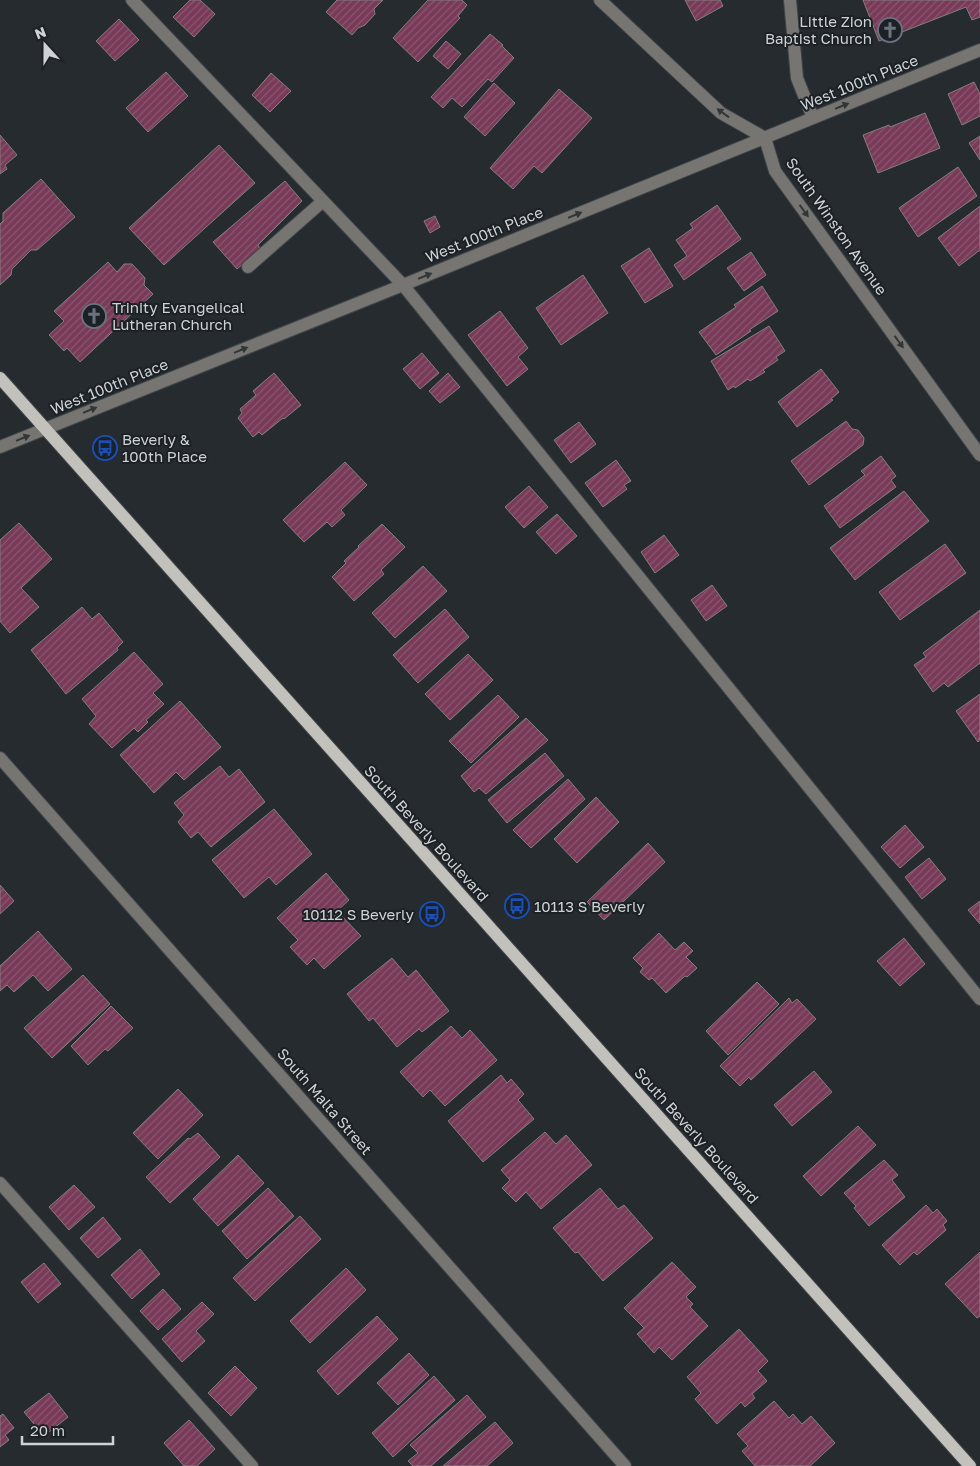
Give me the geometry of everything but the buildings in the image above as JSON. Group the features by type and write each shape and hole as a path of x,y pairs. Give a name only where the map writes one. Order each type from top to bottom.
{"main road":[{"name":"South Beverly Boulevard","path":"0,378 970,1466"}],"street":[{"path":"132,0 403,285 980,999"},
{"path":"600,0 721,113 765,138"},
{"path":"790,0 797,78 813,118"},
{"name":"West 100th Place","path":"0,447 980,50"},
{"name":"South Winston Avenue","path":"765,138 775,171 980,455"},
{"path":"248,267 323,201"},
{"name":"South Malta Street","path":"0,758 625,1466"},
{"path":"0,1183 252,1466"}],"place":[{"name":"Little Zion Baptist Church","path":"890,30"},
{"name":"Trinity Evangelical Lutheran Church","path":"94,316"},
{"name":"Beverly & 100th Place","path":"105,448"},
{"name":"10113 S Beverly","path":"517,906"},
{"name":"10112 S Beverly","path":"432,914"}]}
